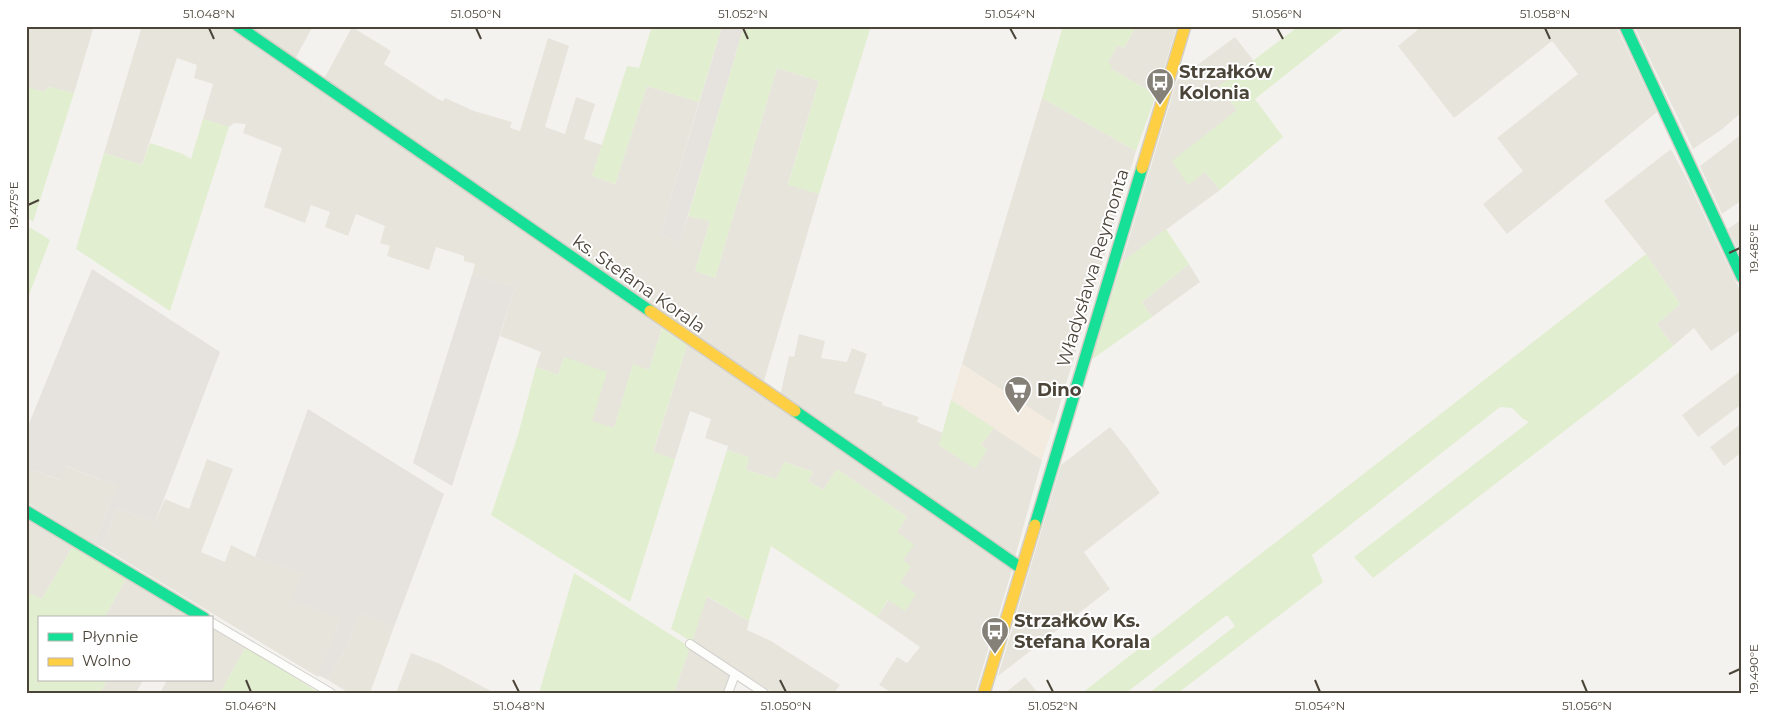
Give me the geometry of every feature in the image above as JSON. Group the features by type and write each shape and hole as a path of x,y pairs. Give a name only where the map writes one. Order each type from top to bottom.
{"street":[{"name":"ks. Stefana Korala","path":"238,26 1021,568"},
{"name":"Władysława Reymonta","path":"984,693 1185,26"},
{"path":"1625,26 1742,277"},
{"path":"26,511 201,616"},
{"path":"212,623 331,693"},
{"path":"690,644 764,693"},
{"path":"728,693 735,674"}],"shaded area":[{"path":"26,26 94,26 74,93 49,87 44,92 26,88"},
{"path":"142,26 230,26 662,328 649,370 633,365 614,428 592,422 564,357 558,375 536,367 541,352 500,336 515,287 472,275 475,264 464,261 464,256 436,247 429,270 387,256 390,246 380,243 385,226 356,214 348,236 325,227 330,212 311,205 305,223 264,207 282,148 243,133 246,124 234,123 229,127 203,119 213,84 194,78 197,65 177,58 142,165 104,153"},
{"path":"249,26 313,26 295,59"},
{"path":"722,26 744,26 680,242 660,234"},
{"path":"1136,26 1177,26 1156,95 1110,68 1108,62 1118,45 1124,48"},
{"path":"1422,26 1616,26 1657,112 1507,234 1483,204 1523,171 1497,138 1578,74 1552,41 1454,118 1398,46"},
{"path":"1637,26 1742,26 1742,112 1721,130 1693,149 1635,28"},
{"path":"352,27 391,51 384,64 438,99 443,101 445,98 474,111 512,122 510,128 520,131 548,38 569,46 545,127 565,134 576,97 595,104 584,139 602,145 592,176 615,184 647,86 699,102 660,234 680,242 688,216 710,221 695,271 715,278 777,68 819,81 788,184 819,194 764,381 678,324 525,216 324,79"},
{"path":"1235,37 1254,61 1219,86 1237,110 1205,172 1220,190 1122,262 1177,80"},
{"path":"1042,98 1136,151 1054,424 962,364"},
{"path":"1742,134 1742,200 1722,214 1700,166"},
{"path":"1671,149 1742,295 1742,329 1711,351 1694,328 1673,346 1657,324 1680,304 1646,254 1604,201"},
{"path":"1742,219 1742,259 1728,229"},
{"path":"1189,264 1200,282 1152,317 1142,302"},
{"path":"92,269 220,352 155,522 117,508 102,547 94,544 117,486 66,466 61,480 26,467 26,431"},
{"path":"472,275 515,287 452,486 413,463"},
{"path":"799,334 825,341 821,358 847,362 852,348 867,354 854,393 882,402 882,405 919,417 917,422 943,433 939,445 975,468 987,450 981,445 994,428 1042,460 1015,557 780,396 789,356 794,357"},
{"path":"687,345 1010,567 1012,570 975,693 892,693 879,685 897,657 907,663 920,647 877,617 900,583 903,560 897,532 907,517 837,469 823,490 808,481 813,472 785,462 776,479 746,470 749,457 727,450 728,446 705,438 711,419 690,411 675,459 653,453"},
{"path":"962,364 1054,424 1042,460 951,400"},
{"path":"1742,370 1742,404 1698,437 1682,415"},
{"path":"308,409 444,494 394,627 360,614 349,642 328,680 318,675 340,619 291,600 302,574 255,557"},
{"path":"1742,423 1742,452 1724,466 1710,447"},
{"path":"1110,427 1160,493 1084,552 1110,589 998,676 1061,465"},
{"path":"207,459 233,469 201,552 225,562 231,545 255,557 302,574 292,600 340,619 318,677 102,547 117,508 155,522 165,499 189,509"},
{"path":"65,466 117,486 94,544 26,502 26,467 60,480"},
{"path":"26,518 73,546 42,599 26,592"},
{"path":"127,577 193,616 105,616"},
{"path":"706,596 749,621 747,630 771,641 840,685 834,693 774,693 692,642"},
{"path":"360,614 394,627 370,693 349,693 328,680 349,642"},
{"path":"212,628 246,647 220,693 160,693 166,682 212,682"},
{"path":"690,647 731,674 723,693 674,693"},
{"path":"411,653 438,663 491,691 490,693 396,693"},
{"path":"1025,677 1038,693 1005,693"},
{"path":"106,682 142,682 136,693 100,693"}],"green space":[{"path":"652,26 722,26 699,102 647,86 615,184 592,176 627,66 639,68"},
{"path":"744,26 871,26 819,194 788,185 819,81 777,68 715,278 695,271 710,221 688,216"},
{"path":"1063,26 1136,26 1124,48 1118,45 1108,62 1112,65 1110,68 1156,95 1136,151 1042,98"},
{"path":"1299,26 1347,26 1255,99 1283,137 1220,190 1205,172 1188,185 1172,161 1237,110 1219,86"},
{"path":"26,87 44,92 49,87 74,93 33,222 26,217"},
{"path":"203,119 229,127 170,311 76,249 104,153 142,165 150,143 183,154 191,159"},
{"path":"26,225 50,240 26,303"},
{"path":"1166,229 1189,264 1142,302 1152,317 1091,360 1122,262"},
{"path":"1646,254 1680,304 1657,324 1673,346 1637,375 1373,578 1354,557 1529,422 1512,408 1500,407 1312,555 1323,582 1178,693 1149,693 1235,626 1227,615 1126,693 1082,693"},
{"path":"662,328 687,345 653,452 675,459 630,602 491,515 518,435 536,367 558,375 564,357 607,372 592,421 614,428 633,364 649,370"},
{"path":"951,400 994,428 981,445 987,450 975,469 939,445"},
{"path":"727,450 749,457 746,470 776,479 784,462 813,472 808,481 823,490 837,469 907,517 897,532 914,545 903,560 911,566 900,583 916,594 905,611 888,600 877,617 771,546 749,621 707,596 692,642 671,629"},
{"path":"73,546 127,577 105,616 38,616 38,682 106,682 100,693 26,693 26,592 42,599"},
{"path":"574,573 690,647 674,693 539,693"},
{"path":"246,647 318,692 321,693 220,693"}],"traffic: fast":[{"path":"238,26 650,311"},
{"path":"1625,26 1742,277"},
{"path":"1035,525 1142,168"},
{"path":"795,411 1021,568"},
{"path":"26,511 201,616"}],"traffic: slow":[{"path":"1142,168 1185,26"},
{"path":"650,311 795,411"},
{"path":"984,693 1035,525"}],"place":[{"name":"Strzałków Kolonia","path":"1160,106"},
{"name":"Dino","path":"1018,414"},
{"name":"Strzałków Ks. Stefana Korala","path":"995,655"}]}
